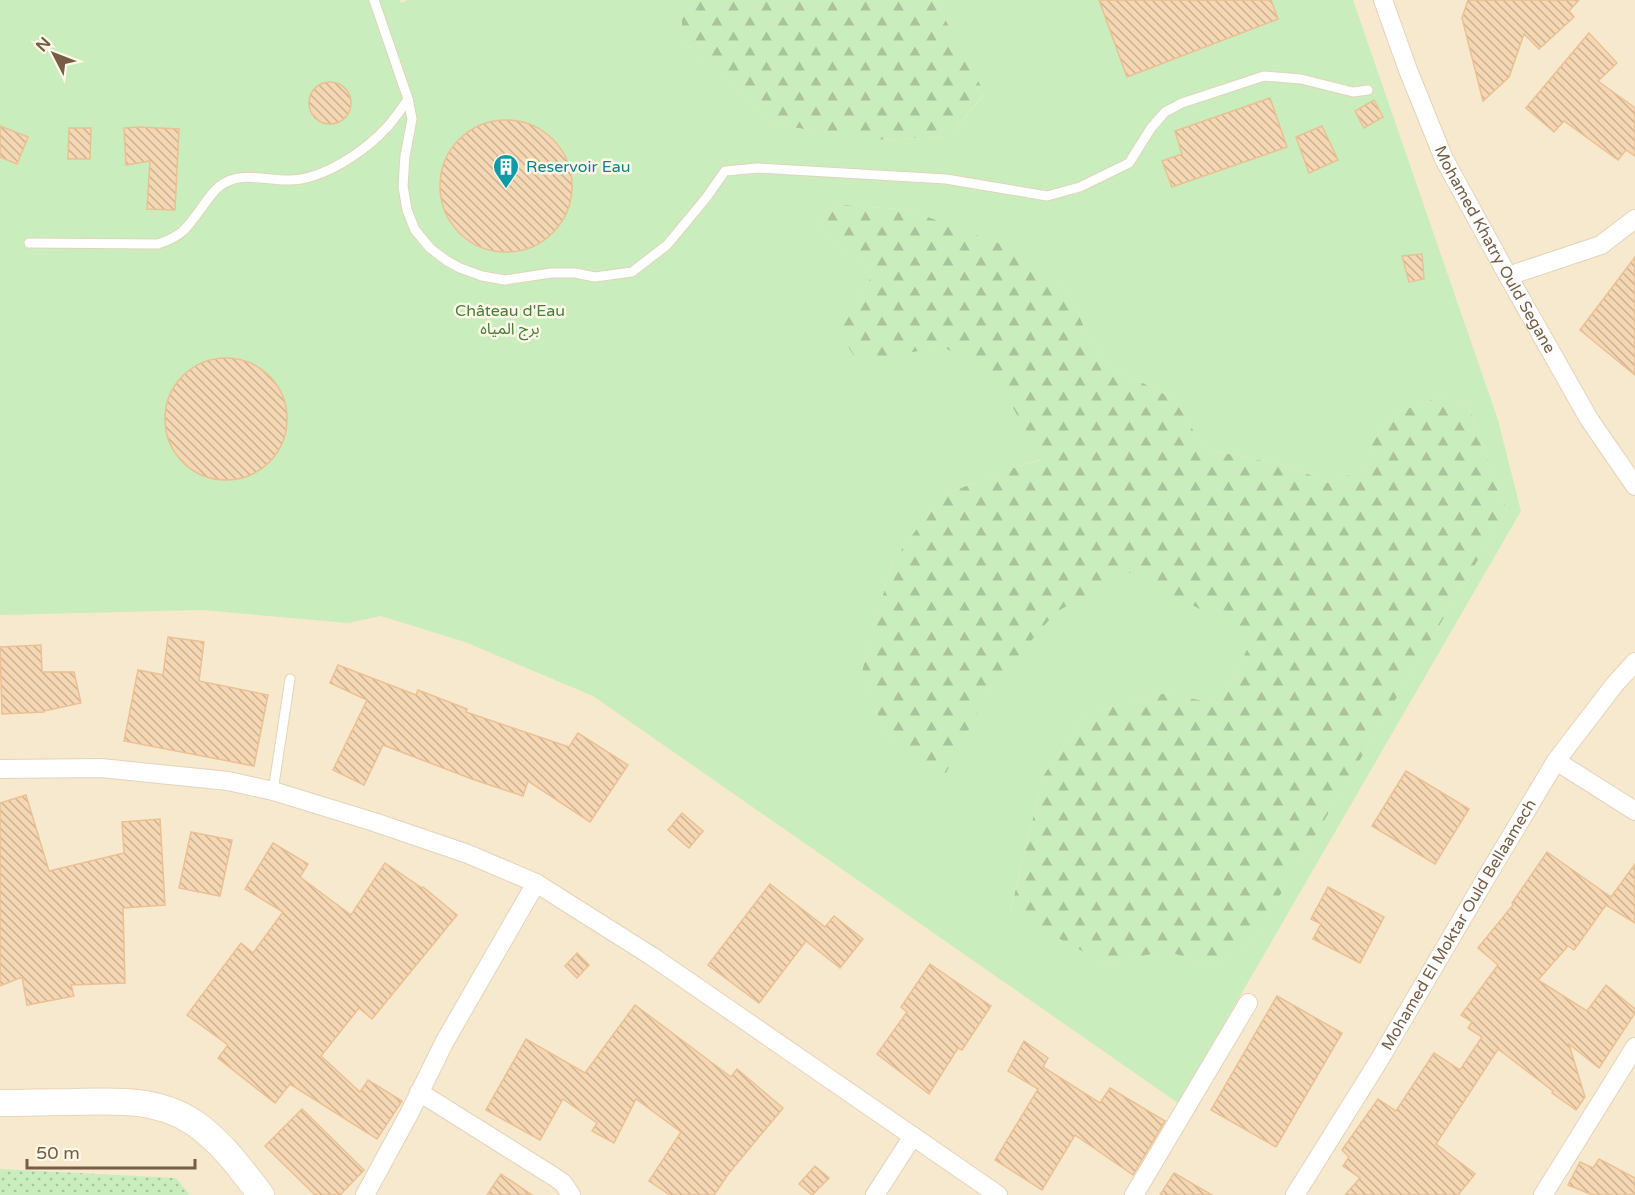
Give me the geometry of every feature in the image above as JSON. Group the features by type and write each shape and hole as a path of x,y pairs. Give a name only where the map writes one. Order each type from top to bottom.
{"street":[{"name":"Mohamed Khatry Ould Segane","path":"1383,0 1444,159 1589,419 1635,486"},
{"path":"1508,276 1601,245 1635,219"},
{"name":"Mohamed El Moktar Ould Bellaamech","path":"1295,1195 1378,1062 1556,761 1615,684 1635,662"},
{"path":"1556,761 1635,811"},
{"path":"0,769 101,768 228,781 273,791 374,822 468,854 536,883 653,957 998,1195"},
{"path":"365,1195 445,1041 536,883"},
{"path":"1134,1195 1248,1003"},
{"path":"1543,1195 1635,1047"},
{"path":"419,1092 563,1183 571,1195"},
{"path":"0,1103 123,1101 153,1104 194,1123 224,1149 261,1195"},
{"path":"874,1195 914,1136"}],"lane":[{"path":"375,0 408,99 412,119 405,156 403,186 407,210 415,230 430,248 447,261 482,276 505,280 552,273 575,273 595,277 632,272 667,245 725,171 758,168 946,179 1047,196 1080,187 1129,163 1151,128 1166,112 1182,103 1264,76 1301,79 1353,92 1368,90"},
{"path":"29,243 158,244 173,239 185,230 220,185 235,178 288,180 312,177 333,168 372,141 389,125 408,99"},
{"path":"273,791 290,679"}],"shaded area":[{"path":"0,0 1635,0 1635,1195 0,1195"}],"green space":[{"name":"Château d'Eau برج المياه","path":"0,0 400,0 401,3 408,0 682,0 682,39 771,124 875,140 948,137 985,94 935,0 1353,0 1498,420 1521,511 1178,1103 593,696 465,642 381,616 348,623 202,610 0,615","holes":["835,204 909,210 1004,245 1068,290 1088,336 1110,366 1174,399 1205,449 1290,466 1329,483 1362,469 1374,439 1396,413 1436,398 1467,402 1507,511 1255,938 1213,968 1167,951 1106,964 1010,912 1043,776 1086,714 1165,693 1220,704 1247,649 1229,624 1128,572 1056,612 991,687 946,773 885,736 862,671 892,562 942,495 1042,459 998,381 944,347 857,361 838,330 873,273 831,239 815,221"]},
{"path":"682,0 935,0 985,93 948,137 874,140 771,124 682,39"},
{"path":"835,204 909,210 1005,245 1068,290 1088,336 1110,366 1174,399 1205,449 1290,466 1329,483 1362,469 1374,439 1396,413 1436,398 1467,402 1507,511 1255,938 1213,968 1167,951 1106,964 1010,913 1043,776 1086,714 1165,693 1220,704 1247,649 991,687 946,774 885,736 862,671 892,562 942,495 1041,460 944,347 857,362 837,330 873,273 831,239 815,221"},
{"path":"0,1169 176,1178 190,1195 0,1195"}],"building":[{"path":"1099,0 1271,0 1278,19 1127,77"},
{"path":"1468,0 1579,0 1569,11 1574,17 1539,49 1524,34 1509,77 1483,101 1462,18"},
{"path":"1589,33 1617,63 1598,81 1635,108 1635,156 1626,150 1618,160 1564,121 1554,132 1526,108"},
{"path":"330,82 338,83 345,88 350,95 350,111 345,118 338,123 330,124 322,123 315,118 310,111 309,103 310,95 315,88 322,83"},
{"path":"1270,98 1287,147 1172,187 1162,161 1182,154 1175,131"},
{"path":"1374,100 1383,117 1364,128 1355,111"},
{"name":"Reservoir Eau","path":"506,120 531,125 552,140 567,161 572,186 567,211 552,232 531,247 506,252 481,247 460,232 445,211 440,186 445,161 460,140 481,125"},
{"path":"0,126 28,137 17,164 0,157"},
{"path":"1322,126 1338,160 1309,173 1296,137"},
{"path":"69,128 91,128 90,159 68,159"},
{"path":"124,128 179,129 175,210 147,209 150,161 126,165"},
{"path":"1422,254 1424,279 1409,282 1402,256"},
{"path":"1635,257 1635,375 1580,330"},
{"path":"226,358 249,363 260,368 269,376 277,385 282,396 287,419 282,442 277,453 269,462 260,470 249,475 226,480 203,475 192,470 183,462 175,453 170,442 165,419 170,396 175,385 183,376 192,368 203,363"},
{"path":"168,637 204,642 199,681 268,695 254,766 124,741 138,670 163,675"},
{"path":"41,645 42,672 74,672 81,703 44,712 2,714 0,647"},
{"path":"338,665 416,695 418,690 467,709 466,712 569,747 578,733 628,765 590,822 528,781 523,796 383,745 364,785 333,770 367,700 330,683"},
{"path":"1406,771 1469,809 1435,864 1372,826"},
{"path":"26,795 49,871 124,853 122,822 160,819 165,905 123,908 125,983 71,985 74,996 27,1005 22,977 0,986 0,803"},
{"path":"682,813 703,831 689,848 668,830"},
{"path":"191,832 232,840 220,896 179,888"},
{"path":"273,843 308,864 300,877 351,915 385,863 423,887 457,915 372,1019 359,1008 321,1056 360,1092 368,1080 402,1101 377,1139 290,1084 275,1103 218,1058 228,1045 187,1015 241,943 253,953 283,912 245,889"},
{"path":"1547,852 1611,897 1635,864 1635,923 1606,905 1574,950 1568,946 1538,980 1587,1011 1606,985 1635,1009 1635,1013 1599,1068 1569,1044 1585,1097 1576,1110 1498,1049 1436,1144 1475,1174 1458,1195 1345,1195 1360,1178 1343,1166 1349,1157 1342,1150 1378,1099 1396,1111 1434,1053 1460,1070 1482,1037 1468,1028 1472,1022 1461,1015 1498,965 1478,948 1513,905 1512,903"},
{"path":"770,884 825,927 834,916 863,939 840,968 806,941 759,1003 708,965"},
{"path":"1328,887 1384,917 1360,963 1313,939 1321,924 1311,919"},
{"path":"577,953 589,965 577,978 565,966"},
{"path":"930,964 991,1006 962,1050 958,1048 929,1094 877,1054 907,1012 901,1007"},
{"path":"1277,996 1342,1033 1276,1147 1211,1110"},
{"path":"635,1005 731,1077 737,1069 783,1108 729,1173 714,1195 670,1195 649,1181 681,1132 636,1099 614,1143 592,1131 597,1123 563,1099 540,1140 486,1110 526,1039 585,1073"},
{"path":"1024,1041 1048,1058 1043,1067 1100,1103 1110,1088 1165,1121 1133,1175 1075,1135 1042,1190 995,1160 1038,1089 1008,1071"},
{"path":"302,1109 364,1170 340,1195 315,1195 265,1146"},
{"path":"1599,1159 1635,1178 1635,1195 1593,1195 1568,1185 1580,1162 1593,1168"},
{"path":"815,1166 829,1178 812,1195 799,1184"},
{"path":"1174,1173 1212,1195 1160,1195"},
{"path":"501,1174 532,1195 487,1195"}],"place":[{"name":"Reservoir Eau","path":"506,190"}]}
